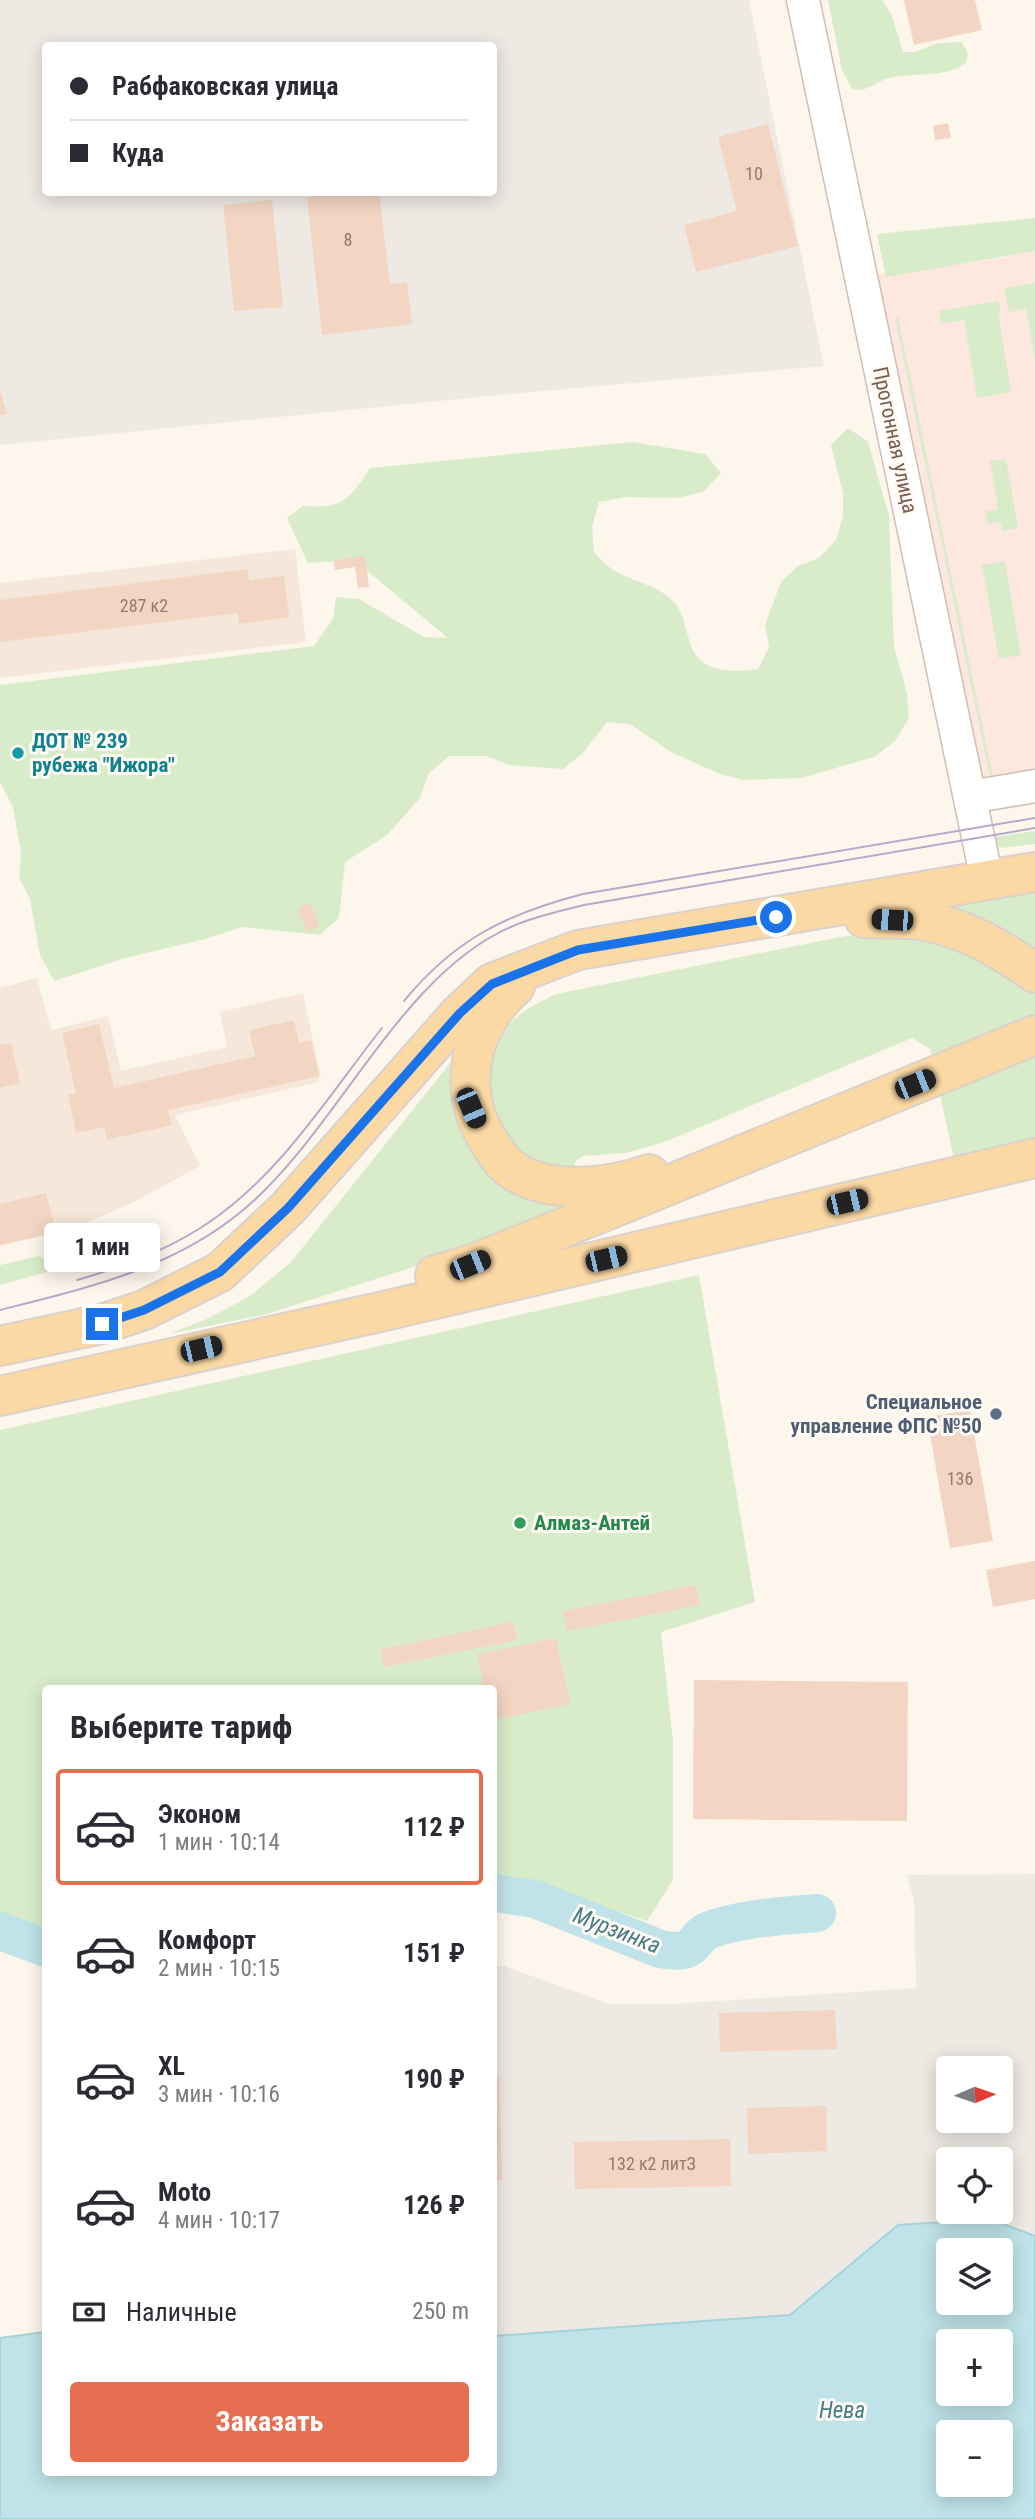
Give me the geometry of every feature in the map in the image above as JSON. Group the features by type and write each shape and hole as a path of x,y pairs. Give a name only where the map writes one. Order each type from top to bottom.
{"main road":[{"path":"0,1346 102,1324 194,1287 220,1272 288,1208 460,1013 492,984 578,950 1035,872"},
{"path":"792,915 918,920 937,924 964,932 998,948 1035,973"},
{"path":"578,950 514,987 495,1005 472,1051 469,1079 471,1108 480,1129 501,1161 533,1180 551,1184 622,1184 719,1148 774,1141"},
{"path":"251,1338 374,1291 470,1265 1035,1035"},
{"path":"0,1396 251,1338 380,1312 1035,1158"}],"street":[{"name":"Прогонная улица","path":"803,0 987,880"},
{"path":"970,797 1035,786"}],"shaded area":[{"path":"0,0 749,0 824,366 499,395 0,445"},
{"path":"1035,229 1035,772 982,781 869,275 1007,258 1001,232"},
{"path":"295,549 306,642 0,678 0,583"},
{"path":"37,978 51,1030 108,1016 121,1071 227,1047 220,1012 303,993 321,1077 315,1083 175,1115 200,1166 132,1203 69,1230 0,1246 0,988"},
{"path":"1035,1874 1035,2236 1003,2224 1013,2224 1013,2147 936,2147 936,2222 898,2225 790,2315 497,2336 497,1966 504,1966 610,2004 671,2004 916,1988 914,1901 907,1875"}],"green space":[{"path":"828,0 882,0 892,16 903,52 915,52 938,43 962,42 968,54 966,63 948,71 899,76 867,88 852,89 842,70"},
{"path":"1035,218 1035,251 886,277 877,234"},
{"path":"1035,283 1035,360 1026,309 1009,312 1004,288"},
{"path":"998,301 1011,392 977,398 964,320 941,323 939,311"},
{"path":"895,318 898,318 993,777 990,777"},
{"path":"848,428 868,442 889,515 894,647 907,693 909,718 895,741 874,757 801,778 744,780 720,774 671,752 630,724 607,722 583,753 563,769 509,765 486,756 449,756 429,773 420,798 387,835 345,862 339,918 320,935 242,927 122,959 54,981 40,955 30,899 19,878 21,853 13,807 0,782 0,685 314,646 333,619 336,597 359,599 424,637 448,638 354,560 308,563 287,518 303,506 327,506 344,500 370,468 633,442 705,454 721,473 703,492 678,498 626,497 599,502 592,527 594,552 617,572 660,591 675,603 692,648 703,662 711,667 730,671 758,669 769,647 765,625 781,582 798,566 819,558 836,540 843,516 843,493 831,445"},
{"path":"1006,459 1018,528 1002,531 1001,522 988,524 985,512 998,509 990,461"},
{"path":"1005,561 1021,655 999,659 982,565"},
{"path":"1035,831 1035,844 1000,848 989,838"},
{"path":"1035,891 1035,957 940,907"},
{"path":"879,932 938,936 1035,987 1035,1140 954,1159 930,1049 912,1038 667,1141 626,1153 582,1156 574,1163 577,1171 537,1167 512,1143 504,1129 492,1098 489,1081 493,1049 512,1021 540,1002 556,994 840,937"},
{"path":"459,1052 459,1123 476,1156 499,1181 530,1201 570,1205 466,1250 267,1314 169,1334 207,1319 250,1296 291,1262"},
{"path":"39,1256 50,1263 47,1272 0,1285 0,1265"},
{"path":"699,1275 755,1602 661,1632 673,1741 673,1880 647,1921 528,1882 497,1881 497,1685 42,1685 42,1934 0,1920 0,1430"}],"water":[{"name":"Нева","path":"936,2223 1003,2224 1035,2236 1035,2519 0,2519 0,2338 42,2332 42,2476 497,2476 497,2336 790,2315 898,2225"}],"building":[{"path":"904,0 975,0 982,30 914,45"},
{"path":"948,123 951,138 935,140 933,126"},
{"path":"768,124 798,246 696,272 684,225 737,211 718,137"},
{"path":"379,196 390,284 407,282 412,324 322,335 307,197"},
{"path":"272,200 283,307 234,311 223,205"},
{"path":"0,389 7,414 0,416"},
{"path":"365,556 369,587 358,588 355,567 335,570 334,560"},
{"path":"248,569 249,580 284,576 289,617 239,624 238,613 0,642 0,600"},
{"path":"310,903 320,926 307,932 297,909"},
{"path":"294,1020 299,1043 311,1040 319,1076 168,1110 172,1125 107,1140 104,1127 76,1133 68,1095 76,1094 62,1033 99,1024 114,1088 255,1056 249,1030"},
{"path":"11,1043 20,1083 0,1088 0,1045"},
{"path":"46,1193 56,1232 0,1245 0,1204"},
{"path":"970,1410 993,1541 950,1548 927,1417"},
{"path":"1035,1561 1035,1599 993,1607 986,1570"},
{"path":"696,1585 700,1605 567,1631 563,1611"},
{"path":"513,1622 517,1640 384,1667 381,1649"},
{"path":"556,1638 570,1704 497,1719 497,1685 483,1685 477,1654"},
{"path":"694,1680 908,1682 907,1821 693,1819"},
{"path":"835,2010 837,2049 720,2052 719,2013"},
{"path":"497,2078 499,2078 502,2180 497,2180"},
{"path":"826,2106 827,2151 748,2154 747,2108"},
{"path":"730,2139 731,2186 575,2189 574,2142"}],"waterway":[{"name":"Мурзинка","path":"497,1893 535,1899 660,1949 673,1951 689,1948 705,1932 725,1925 817,1913"},
{"name":"Мурзинка","path":"0,1931 42,1947"}],"tram line":[{"path":"404,1001 423,979 463,945 506,920 555,902 583,894 1035,818"},
{"path":"0,1310 96,1284 158,1262 187,1248 242,1211 276,1179 308,1141 370,1057 436,980 473,949 513,926 584,905 1035,828"},
{"path":"77,1280 161,1249 193,1233 234,1204 281,1158 382,1028"}],"place":[{"name":"ДОТ № 239 рубежа \"Ижора\"","path":"18,753"},
{"name":"Специальное управление ФПС №50","path":"996,1414"},
{"name":"Алмаз-Антей","path":"520,1523"}],"route":[{"path":"102,1324 144,1310 220,1272 288,1208 460,1013 492,984 516,972 578,950 776,917"}]}
